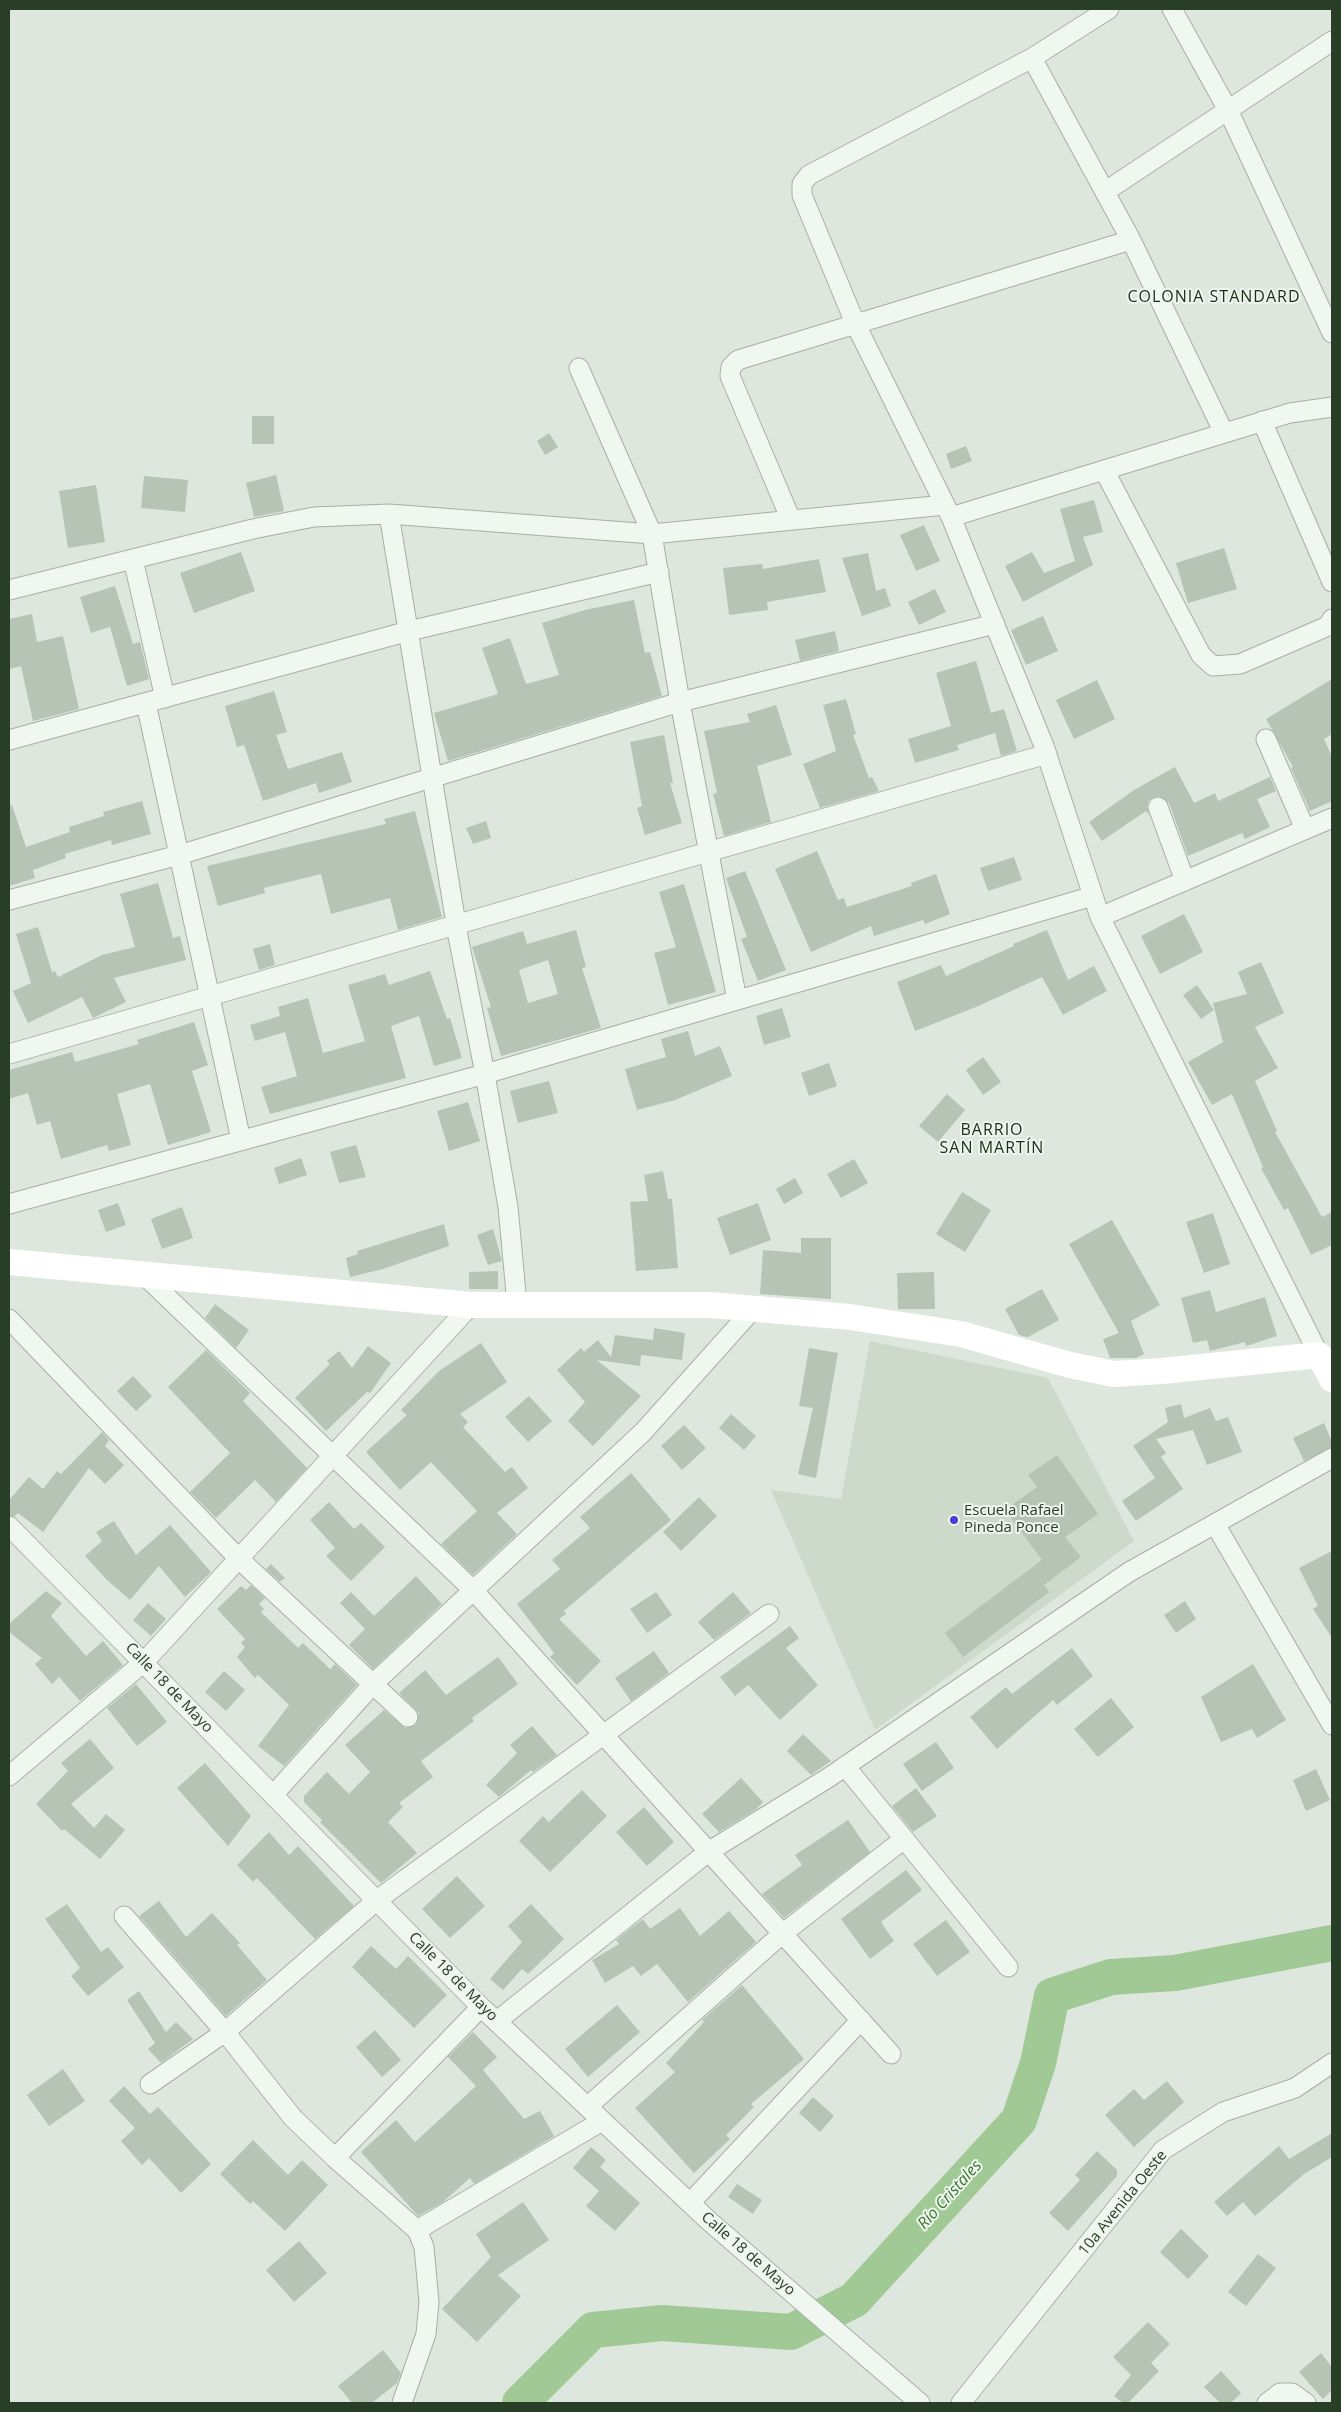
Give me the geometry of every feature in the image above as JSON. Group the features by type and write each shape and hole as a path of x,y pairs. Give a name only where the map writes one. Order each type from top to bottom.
{"street":[{"path":"1109,9 1032,58 809,175 802,184 802,195 855,323 948,511 995,624 1047,754 1100,917 1332,1379"},
{"path":"1172,9 1228,110 1332,333"},
{"path":"1106,191 1332,42"},
{"path":"1032,58 1106,191 1224,433"},
{"path":"791,520 730,376 731,367 738,360 749,355 1131,240"},
{"path":"579,368 652,534 660,572 680,702 737,1000"},
{"path":"9,590 253,529 314,517 389,514 652,534 791,520 948,511 1104,470 1290,412 1331,408"},
{"path":"1262,421 1332,582"},
{"path":"1104,470 1201,655 1213,666 1224,667 1240,664 1328,626 1332,619"},
{"path":"389,514 457,925 508,1207 517,1304"},
{"path":"133,559 165,698"},
{"path":"9,740 410,632 660,572"},
{"path":"9,900 179,856 680,702 995,624"},
{"path":"146,703 241,1140"},
{"path":"1266,739 1305,829"},
{"path":"9,1054 1047,754"},
{"path":"1158,807 1185,881"},
{"path":"1100,917 1332,818"},
{"path":"9,1204 485,1074 1093,896"},
{"path":"10,1258 144,1274 471,1305 711,1305 850,1317 960,1334 1070,1365 1114,1374 1320,1355"},
{"path":"144,1274 473,1590 892,2054"},
{"path":"9,1776 144,1662 471,1305"},
{"path":"274,1794 374,1683 643,1432 754,1308"},
{"path":"9,1319 238,1558 374,1683 408,1717"},
{"path":"497,2021 708,1852 845,1766 1129,1572 1332,1458"},
{"path":"1215,1524 1332,1725"},
{"name":"Calle 18 de Mayo","path":"9,1526 481,2007 690,2203 920,2403"},
{"path":"150,2084 225,2032 377,1900 769,1614"},
{"path":"845,1766 1008,1967"},
{"path":"587,2107 782,1934 904,1839"},
{"path":"124,1916 225,2032 293,2118 417,2230 424,2247 429,2302 426,2334 402,2403"},
{"path":"336,2158 481,2007"},
{"path":"690,2203 861,2020"},
{"name":"10a Avenida Oeste","path":"961,2403 1163,2150 1223,2112 1295,2088 1332,2063"},
{"path":"417,2230 602,2121"},
{"path":"1267,2403 1280,2393 1292,2393 1306,2403"}],"shaded area":[{"name":"Escuela Rafael Pineda Ponce","path":"870,1341 1048,1378 1134,1541 875,1730 771,1490 841,1499"}],"building":[{"path":"252,416 274,416 274,444 252,444"},
{"path":"549,433 558,447 545,455 537,441"},
{"path":"966,446 972,461 951,469 946,454"},
{"path":"276,475 284,511 254,517 246,483"},
{"path":"144,476 188,480 185,512 141,508"},
{"path":"96,485 105,542 68,548 59,491"},
{"path":"1094,500 1103,532 1083,537 1093,565 1023,602 1005,566 1032,552 1044,573 1075,561 1060,509"},
{"path":"924,525 940,561 916,571 900,535"},
{"path":"1224,548 1237,589 1188,603 1176,563"},
{"path":"241,552 255,591 194,613 180,573"},
{"path":"868,553 876,591 885,588 891,606 862,616 842,558"},
{"path":"819,559 826,592 767,602 768,610 729,615 723,568 762,564 763,569"},
{"path":"115,586 133,644 140,642 149,679 127,686 110,627 91,633 80,597"},
{"path":"935,589 946,612 919,625 908,602"},
{"path":"634,600 645,653 650,652 662,696 448,761 434,713 498,694 482,648 510,638 526,684 559,675 542,623 585,610"},
{"path":"32,614 37,642 63,636 79,709 33,721 21,666 9,669 9,619"},
{"path":"1043,616 1058,651 1026,665 1011,630"},
{"path":"835,631 839,651 800,661 795,640"},
{"path":"976,661 991,713 1004,709 1017,751 1001,756 995,733 957,745 959,750 915,763 908,739 951,726 936,673"},
{"path":"1332,679 1332,734 1324,739 1332,757 1332,801 1310,811 1291,768 1293,767 1266,719"},
{"path":"1097,680 1115,719 1074,739 1056,700"},
{"path":"274,691 287,732 276,735 288,769 342,752 352,782 319,793 316,783 263,801 244,745 237,747 225,706"},
{"path":"846,699 856,734 853,735 869,778 872,777 879,791 820,808 803,764 836,751 823,705"},
{"path":"776,705 792,755 757,766 771,822 724,836 713,794 717,793 704,731 750,722 747,714"},
{"path":"664,735 673,783 670,783 682,823 645,835 637,808 642,806 630,742"},
{"path":"1175,767 1194,803 1215,793 1218,801 1270,777 1276,791 1257,799 1270,827 1245,839 1242,833 1188,856 1169,803 1159,796 1149,800 1147,806 1149,815 1146,811 1102,841 1089,822 1134,790"},
{"path":"142,801 151,834 112,845 111,840 65,854 66,858 33,870 35,878 9,886 9,806 12,805 26,847 70,832 69,827 104,816 103,812"},
{"path":"415,811 442,917 398,930 390,898 331,914 321,874 264,888 265,893 218,906 207,866 386,824 384,819"},
{"path":"486,821 491,838 473,844 466,828"},
{"path":"817,851 838,900 844,898 847,907 912,886 911,883 936,874 950,914 925,924 923,920 874,936 871,926 811,952 775,869"},
{"path":"1014,857 1022,880 988,891 980,868"},
{"path":"745,871 786,970 758,981 741,939 747,937 726,878"},
{"path":"158,883 173,938 180,936 186,960 114,978 126,1002 93,1018 82,997 28,1023 13,991 31,983 16,934 38,927 52,972 55,971 58,977 102,955 135,947 120,894"},
{"path":"684,884 716,992 668,1005 654,953 676,947 659,892"},
{"path":"1184,914 1203,952 1160,974 1141,936"},
{"path":"576,930 586,967 582,968 601,1028 501,1056 487,1008 491,1007 472,947 523,931 527,944","holes":["548,960 558,994 528,1003 519,970"]},
{"path":"1047,930 1068,980 1094,966 1107,991 1063,1015 1042,977 976,1007 915,1031 897,982 941,965 946,976"},
{"path":"270,944 275,965 259,970 253,949"},
{"path":"1261,962 1284,1013 1255,1027 1278,1068 1255,1081 1277,1131 1275,1132 1322,1217 1332,1212 1332,1245 1311,1255 1288,1208 1284,1210 1261,1168 1263,1167 1232,1094 1212,1105 1188,1062 1223,1042 1213,1003 1247,994 1238,972"},
{"path":"430,971 447,1019 450,1018 462,1058 434,1066 419,1016 391,1026 406,1078 270,1114 261,1087 297,1076 285,1032 255,1041 250,1025 280,1016 278,1007 308,998 323,1053 365,1041 348,985 385,974 389,985"},
{"path":"1197,985 1214,1010 1201,1019 1183,995"},
{"path":"782,1008 791,1037 764,1045 756,1016"},
{"path":"194,1022 208,1065 192,1071 211,1132 168,1145 150,1084 117,1094 131,1145 109,1151 107,1145 61,1159 50,1121 37,1125 28,1093 9,1099 9,1070 72,1052 75,1062 139,1044 137,1040"},
{"path":"688,1031 695,1056 720,1046 732,1076 675,1100 637,1110 625,1069 666,1057 661,1039"},
{"path":"983,1057 1001,1082 983,1095 966,1070"},
{"path":"829,1063 837,1086 809,1096 801,1073"},
{"path":"549,1081 558,1113 518,1123 510,1091"},
{"path":"947,1094 965,1110 938,1142 919,1126"},
{"path":"468,1102 480,1141 449,1151 437,1111"},
{"path":"356,1145 366,1177 339,1183 330,1152"},
{"path":"301,1158 307,1175 279,1184 274,1168"},
{"path":"854,1159 868,1183 841,1198 827,1174"},
{"path":"663,1171 668,1199 672,1199 678,1268 636,1271 630,1202 648,1201 644,1175"},
{"path":"795,1178 803,1193 784,1204 776,1189"},
{"path":"962,1192 991,1210 965,1252 936,1234"},
{"path":"118,1203 126,1225 106,1232 98,1210"},
{"path":"758,1203 771,1240 730,1255 717,1218"},
{"path":"182,1207 193,1238 162,1249 151,1219"},
{"path":"1213,1213 1230,1264 1204,1273 1186,1222"},
{"path":"1112,1220 1160,1305 1131,1321 1144,1354 1136,1358 1110,1358 1103,1339 1119,1333 1069,1244"},
{"path":"444,1224 449,1246 383,1269 350,1277 346,1258 358,1254 357,1251"},
{"path":"493,1229 502,1261 488,1265 477,1235"},
{"path":"801,1238 831,1238 831,1299 760,1294 763,1250 801,1253"},
{"path":"498,1271 498,1289 469,1289 469,1272"},
{"path":"934,1272 935,1309 898,1309 897,1273"},
{"path":"1042,1289 1059,1320 1028,1337 1019,1335 1005,1309"},
{"path":"1210,1290 1216,1312 1265,1297 1277,1336 1246,1346 1245,1342 1210,1351 1207,1340 1193,1343 1181,1298"},
{"path":"215,1304 249,1330 236,1348 205,1318"},
{"path":"654,1328 685,1333 682,1360 641,1355 640,1366 597,1360 641,1396 593,1446 568,1421 585,1402 557,1370 581,1348 584,1352 598,1340 611,1357 615,1335 653,1340"},
{"path":"481,1343 507,1382 460,1414 468,1422 463,1427 505,1472 512,1467 528,1488 497,1513 517,1534 473,1575 441,1544 477,1511 431,1462 400,1490 366,1452 407,1415 401,1410 439,1371"},
{"path":"368,1346 391,1363 370,1393 367,1392 326,1431 295,1398 330,1364 327,1361 339,1351 352,1368"},
{"path":"809,1348 838,1353 816,1478 798,1474 813,1408 799,1406"},
{"path":"206,1350 250,1393 243,1401 307,1468 276,1502 255,1480 216,1518 190,1492 230,1453 168,1387"},
{"path":"133,1376 152,1396 136,1411 117,1391"},
{"path":"529,1396 552,1421 528,1442 505,1417"},
{"path":"1181,1404 1184,1418 1210,1408 1216,1421 1228,1417 1242,1452 1207,1465 1193,1430 1156,1439 1166,1453 1161,1457 1183,1489 1136,1521 1122,1501 1155,1478 1133,1446 1168,1422 1165,1408"},
{"path":"731,1414 756,1436 744,1450 719,1428"},
{"path":"1324,1423 1332,1442 1332,1447 1304,1461 1293,1438"},
{"path":"684,1425 706,1448 682,1470 661,1446"},
{"path":"102,1432 109,1440 105,1446 124,1465 105,1484 89,1468 43,1532 18,1513 14,1517 9,1515 9,1500 29,1477 43,1489 57,1471 61,1474"},
{"path":"1057,1455 1098,1514 1065,1537 1081,1557 1044,1585 1049,1592 963,1657 945,1633 1042,1560 1005,1510 1037,1487 1028,1475"},
{"path":"631,1473 671,1520 564,1611 566,1614 559,1619 601,1661 577,1685 550,1657 554,1653 517,1604 560,1569 552,1560 590,1528 580,1517"},
{"path":"699,1497 717,1516 681,1551 663,1532"},
{"path":"329,1502 354,1529 361,1523 385,1547 351,1581 326,1556 335,1548 310,1520"},
{"path":"114,1521 136,1555 170,1525 211,1572 185,1597 159,1566 130,1600 106,1579 85,1556 102,1541 96,1532"},
{"path":"1332,1551 1332,1638 1313,1609 1318,1606 1299,1568"},
{"path":"271,1564 285,1578 280,1582 266,1569"},
{"path":"416,1576 442,1604 373,1669 349,1645 365,1629 340,1603 351,1592 374,1616"},
{"path":"251,1585 265,1598 259,1604 264,1609 261,1612 298,1648 303,1643 330,1669 335,1664 357,1685 284,1766 258,1746 289,1705 258,1675 255,1678 237,1657 245,1647 241,1643 245,1639 217,1609 241,1586 246,1590"},
{"path":"46,1591 62,1603 51,1616 86,1656 103,1641 123,1665 80,1701 59,1677 52,1684 35,1664 42,1658 9,1632 9,1624"},
{"path":"656,1592 672,1615 647,1633 630,1609"},
{"path":"733,1592 751,1613 714,1640 698,1622"},
{"path":"1185,1601 1196,1619 1176,1633 1164,1615"},
{"path":"148,1603 166,1619 151,1636 133,1620"},
{"path":"790,1626 799,1638 786,1648 818,1685 780,1720 748,1685 735,1696 720,1677"},
{"path":"1072,1648 1093,1676 1057,1705 1053,1700 997,1749 970,1717 1006,1687 1012,1694"},
{"path":"654,1651 669,1673 631,1701 615,1678"},
{"path":"498,1657 518,1684 472,1718 474,1721 421,1761 433,1777 399,1803 403,1807 388,1822 417,1853 381,1883 320,1822 322,1820 304,1802 304,1796 327,1772 349,1794 370,1772 345,1745 384,1710 405,1728 416,1725 419,1713 399,1693 425,1670 446,1695"},
{"path":"1253,1664 1286,1720 1257,1738 1252,1729 1221,1742 1201,1697"},
{"path":"224,1671 245,1690 226,1711 205,1692"},
{"path":"136,1684 167,1722 137,1746 107,1708"},
{"path":"1111,1698 1134,1727 1098,1757 1074,1729"},
{"path":"532,1726 557,1755 533,1772 531,1770 499,1797 486,1785 517,1753 510,1745"},
{"path":"803,1734 831,1761 811,1775 787,1751"},
{"path":"90,1739 114,1768 71,1804 94,1828 106,1814 125,1830 100,1859 64,1829 62,1831 36,1804 68,1771 61,1763"},
{"path":"936,1742 954,1768 922,1791 903,1764"},
{"path":"205,1763 251,1816 228,1846 177,1788"},
{"path":"1316,1769 1330,1800 1306,1811 1293,1780"},
{"path":"741,1778 763,1802 755,1810 719,1832 702,1814"},
{"path":"916,1788 937,1816 913,1832 892,1806"},
{"path":"582,1790 607,1816 550,1872 519,1841 543,1816 549,1822"},
{"path":"644,1807 674,1842 647,1866 616,1832"},
{"path":"848,1820 870,1852 784,1918 762,1894 802,1865 795,1855"},
{"path":"269,1832 289,1855 298,1846 354,1906 315,1939 257,1878 253,1882 237,1865"},
{"path":"906,1870 922,1890 881,1922 894,1941 870,1959 841,1919"},
{"path":"457,1876 485,1906 450,1938 422,1909"},
{"path":"159,1901 186,1937 212,1913 240,1943 237,1945 267,1980 226,2016 139,1916"},
{"path":"67,1904 101,1952 108,1947 124,1967 88,1996 71,1976 80,1968 45,1919"},
{"path":"531,1904 564,1939 528,1974 522,1969 503,1990 490,1979 522,1942 508,1926"},
{"path":"680,1908 700,1936 729,1911 756,1942 688,2002 657,1964 641,1976 633,1966 605,1983 592,1960 619,1944 616,1940 643,1919 650,1929"},
{"path":"946,1920 970,1952 937,1976 913,1944"},
{"path":"371,1946 396,1969 408,1956 447,1995 414,2028 352,1967"},
{"path":"742,1985 804,2059 751,2104 754,2107 726,2135 730,2139 694,2173 635,2108 675,2072 666,2063 704,2022 702,2020"},
{"path":"139,1991 166,2032 176,2022 193,2039 161,2063 148,2049 155,2043 127,2000"},
{"path":"617,2005 640,2032 588,2077 565,2049"},
{"path":"375,2030 401,2060 382,2077 356,2047"},
{"path":"473,2032 497,2057 483,2070 524,2119 540,2111 554,2136 474,2184 470,2178 443,2202 418,2216 361,2152 396,2120 415,2142 476,2086 448,2057"},
{"path":"63,2069 85,2101 49,2126 27,2095"},
{"path":"1167,2081 1184,2102 1134,2147 1105,2115 1134,2089 1144,2100"},
{"path":"124,2086 150,2114 158,2107 211,2164 181,2193 149,2158 142,2165 121,2141 135,2128 109,2101"},
{"path":"813,2097 834,2116 820,2132 799,2113"},
{"path":"1332,2133 1332,2157 1304,2174 1255,2216 1243,2202 1227,2216 1214,2202 1279,2146 1289,2159"},
{"path":"253,2140 288,2175 302,2160 328,2185 285,2231 253,2201 250,2204 220,2174"},
{"path":"591,2147 606,2160 600,2167 640,2203 615,2231 586,2206 599,2191 573,2168"},
{"path":"1097,2151 1117,2170 1117,2176 1068,2231 1049,2213 1080,2180 1075,2175"},
{"path":"737,2184 762,2200 753,2214 728,2197"},
{"path":"523,2202 549,2240 498,2275 521,2296 477,2342 442,2309 491,2257 476,2234"},
{"path":"1181,2229 1209,2256 1188,2279 1160,2252"},
{"path":"299,2241 327,2273 294,2302 266,2270"},
{"path":"1258,2254 1276,2268 1246,2306 1228,2292"},
{"path":"1148,2322 1170,2344 1151,2363 1159,2371 1128,2403 1123,2403 1114,2396 1131,2375 1113,2357"},
{"path":"383,2350 401,2373 397,2383 372,2403 352,2403 338,2386"},
{"path":"1321,2353 1332,2367 1332,2390 1323,2399 1299,2372"},
{"path":"1221,2371 1241,2393 1231,2403 1220,2403 1204,2387"}],"waterway":[{"name":"Río Cristales","path":"520,2403 593,2330 662,2323 791,2332 854,2300 1019,2120 1038,2063 1052,1996 1111,1977 1175,1973 1332,1943"}],"place":[{"name":"Escuela Rafael Pineda Ponce","path":"954,1520"}],"district":[{"name":"COLONIA STANDARD","path":"1214,297"},
{"name":"BARRIO SAN MARTÍN","path":"992,1139"}]}
